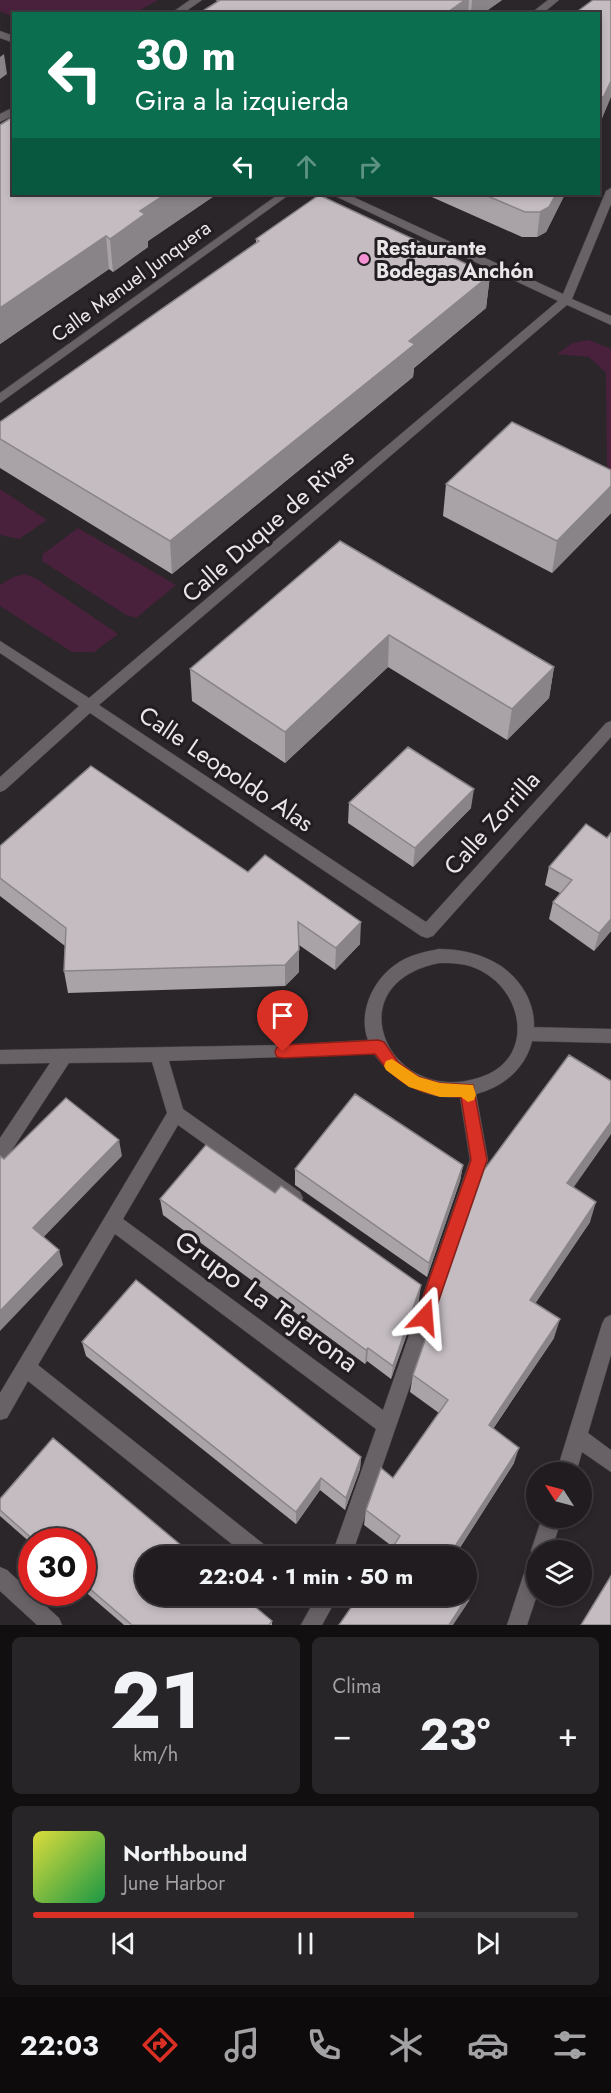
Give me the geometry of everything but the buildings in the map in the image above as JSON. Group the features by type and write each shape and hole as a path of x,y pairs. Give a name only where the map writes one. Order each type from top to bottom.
{"street":[{"path":"178,12 197,0"},
{"path":"538,12 554,0"},
{"path":"566,300 611,191"},
{"name":"Calle Manuel Junquera","path":"0,399 284,195"},
{"path":"341,195 611,321"},
{"name":"Calle Duque de Rivas","path":"0,786 90,705 566,300"},
{"name":"Calle Leopoldo Alas","path":"0,646 427,930"},
{"name":"Calle Zorrilla","path":"427,930 611,727"},
{"path":"427,930 439,956"},
{"path":"439,956 466,958 492,968 513,986 525,1009 527,1034 517,1060 496,1080 467,1090 440,1090 414,1082 393,1067 378,1047 372,1022 376,998 390,977 412,963 439,956"},
{"path":"527,1034 611,1036"},
{"path":"0,1057 378,1047"},
{"path":"158,1054 176,1114 309,1208"},
{"path":"0,1153 64,1056"},
{"path":"345,1546 479,1160 467,1090"},
{"path":"0,1411 176,1114"},
{"name":"Grupo La Tejerona","path":"113,1222 387,1425"},
{"path":"413,1281 432,1295"},
{"path":"570,1462 611,1324"},
{"path":"26,1367 250,1546"},
{"path":"578,1437 611,1462"},
{"path":"0,1577 52,1625"},
{"path":"517,1625 526,1598"},
{"path":"311,1625 319,1606"}],"shaded area":[{"path":"0,0 158,0 137,12 12,12 12,17 0,11"},
{"path":"589,340 611,349 611,473 607,465 606,373 589,357 557,354 572,343"},
{"path":"0,489 47,520 19,539 0,535"},
{"path":"78,528 176,585 136,618 126,615 42,561 43,554"},
{"path":"25,574 37,579 118,634 94,652 72,652 0,606 0,585 13,577"}],"slow traffic":[{"path":"392,1066 414,1082 440,1090 467,1090 468,1095"}],"place":[{"name":"Restaurante Bodegas Anchón","path":"364,259"}],"route":[{"path":"283,1052 378,1047 393,1067 414,1082 440,1090 467,1090 479,1160 425,1317"}]}
